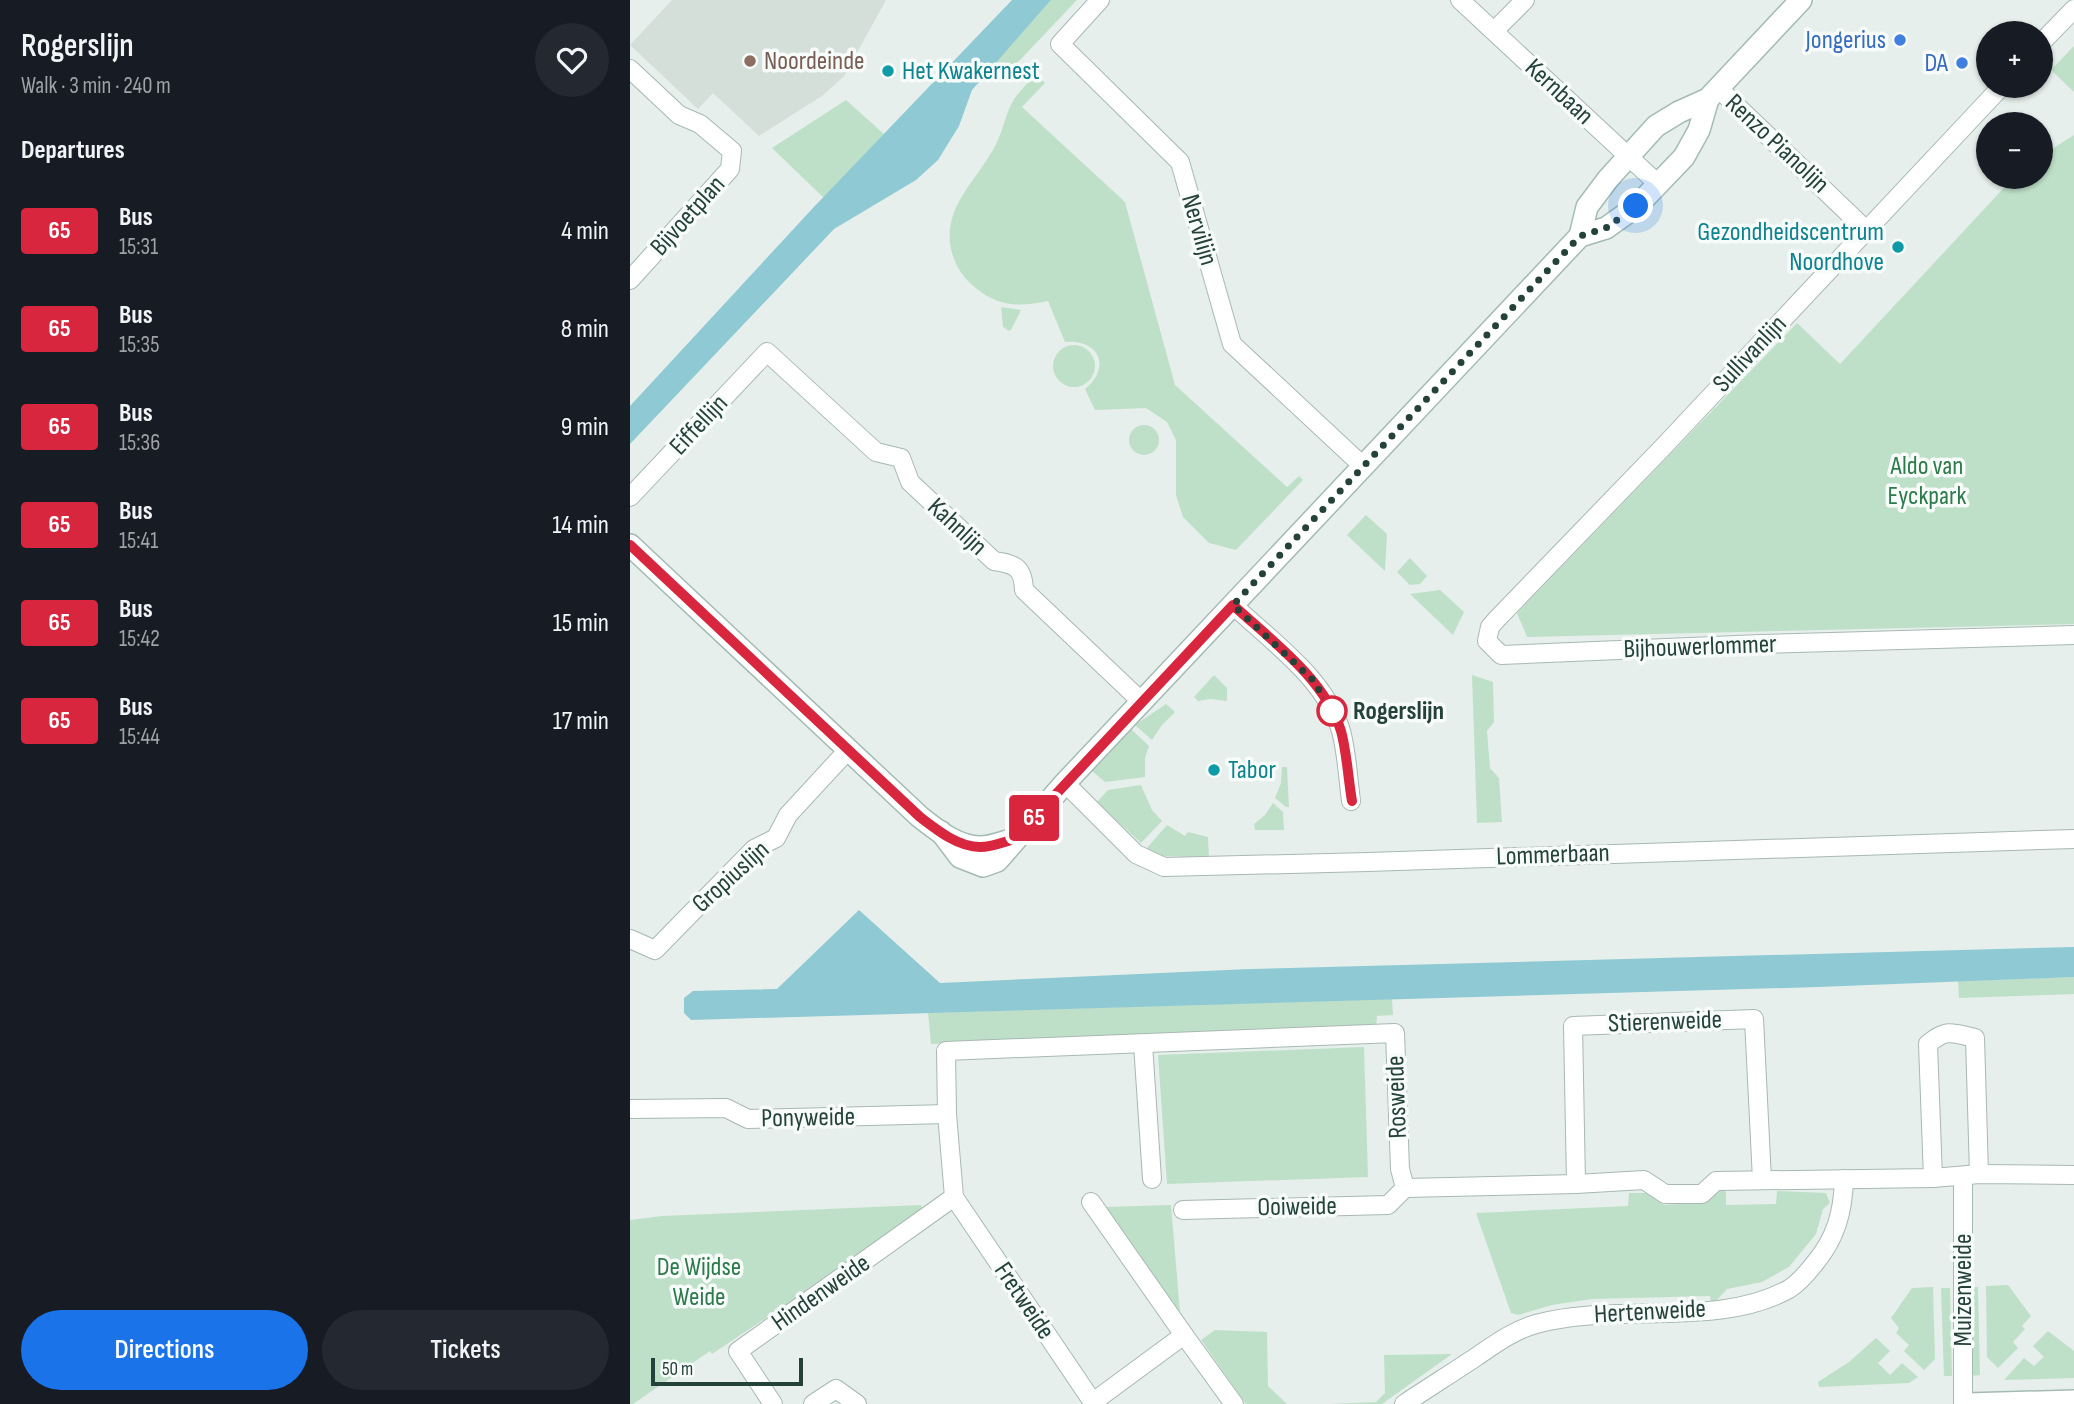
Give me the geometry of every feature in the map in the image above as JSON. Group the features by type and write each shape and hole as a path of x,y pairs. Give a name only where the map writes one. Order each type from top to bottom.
{"street":[{"name":"Nervilijn","path":"1100,0 1060,44 1180,162 1232,344 1364,467"},
{"name":"Kernbaan","path":"1460,0 1657,183"},
{"path":"1494,32 1525,0"},
{"path":"630,545 920,817 965,845 982,847 1014,839 1580,236 1587,207 1656,126 1713,94 1801,0"},
{"path":"2053,31 2074,9"},
{"name":"Bijvoetplan","path":"630,69 679,115 700,124 732,151 730,169 630,280"},
{"path":"1580,236 1606,228 1636,206 1684,157 1699,130 1713,94"},
{"name":"Renzo Pianolijn","path":"1713,94 1865,229"},
{"name":"Sullivanlijn","path":"1496,620 1665,445 1991,98"},
{"name":"Eiffellijn","path":"630,497 767,352"},
{"name":"Kahnlijn","path":"767,352 876,452 901,458 910,482 993,561 1017,567 1023,578 1024,590 1142,702"},
{"path":"1233,605 1314,681 1328,702 1341,731 1352,801"},
{"name":"Bijhouwerlommer","path":"1496,620 1490,627 1487,640 1501,655 2074,635"},
{"name":"Gropiuslijn","path":"630,939 655,950 754,849 776,838 788,815 848,750"},
{"name":"Lommerbaan","path":"1065,783 1136,854 1164,867 2074,839"},
{"name":"Stierenweide","path":"1576,1184 1573,1026 1754,1018 1762,1180"},
{"name":"Muizenweide","path":"1933,1178 1928,1044 1941,1033 1949,1032 1975,1038 1965,1404"},
{"name":"Rosweide","path":"954,1197 947,1114 946,1051 1395,1033 1400,1169 1405,1188"},
{"path":"1143,1044 1152,1179"},
{"name":"Ponyweide","path":"630,1110 726,1108 748,1119 947,1114"},
{"path":"1405,1188 1644,1180 1665,1194 1702,1194 1716,1181 2074,1175"},
{"name":"Hertenweide","path":"1404,1404 1506,1337 1533,1325 1589,1314 1741,1307 1791,1288 1823,1253 1838,1227 1843,1204 1844,1179"},
{"name":"Ooiweide","path":"1183,1210 1388,1205 1405,1188"},
{"name":"Fretweide","path":"954,1197 1094,1403"},
{"name":"Hindenweide","path":"773,1404 738,1351 954,1197"},
{"path":"1091,1202 1234,1404"},
{"path":"1094,1403 1184,1335"},
{"path":"813,1404 836,1389 857,1404"},
{"path":"1965,1404 2074,1401"}],"shaded area":[{"name":"Noordeinde","path":"672,0 886,0 844,76 822,96 759,136 713,93 698,109 630,45"}],"green space":[{"path":"1051,0 1077,0 1002,79 989,69"},
{"path":"2074,46 2074,92 2053,72 2053,68"},
{"path":"1036,74 1045,83 1022,107 1125,202 1175,385 1287,487 1299,476 1303,480 1236,550 1209,543 1183,517 1176,495 1176,440 1167,422 1146,408 1095,410 1085,389 1098,372 1098,356 1086,345 1065,342 1048,301 1019,305 994,299 977,289 960,271 955,261 950,234 957,206 996,144 1014,99"},
{"path":"846,100 885,135 824,198 772,148"},
{"name":"Aldo van Eyckpark","path":"2074,135 2074,624 1527,637 1517,613 1797,323 1840,364 2003,189 2053,189 2053,148"},
{"path":"1001,307 1021,310 1009,331 1003,327"},
{"path":"1074,345 1089,351 1095,366 1089,381 1074,387 1059,381 1053,366 1059,351"},
{"path":"1144,425 1150,426 1158,434 1158,446 1150,454 1144,455 1138,454 1130,446 1129,440 1130,434 1138,426"},
{"path":"1366,515 1387,534 1385,571 1347,535"},
{"path":"1410,558 1427,576 1420,584 1410,585 1397,572"},
{"path":"1440,590 1464,612 1453,635 1410,594"},
{"path":"1214,675 1227,688 1227,701 1198,701 1194,697"},
{"path":"1472,675 1493,682 1494,722 1487,731 1490,768 1499,778 1502,822 1477,823"},
{"path":"1166,704 1175,712 1152,740 1135,725"},
{"path":"1131,729 1149,746 1145,758 1145,777 1105,782 1092,771"},
{"path":"1282,767 1287,767 1289,807 1275,798 1281,783"},
{"path":"1141,785 1152,810 1162,821 1141,843 1097,802 1108,790"},
{"path":"1273,803 1283,812 1284,830 1255,830 1254,824 1265,815"},
{"path":"1167,825 1185,836 1188,832 1208,837 1209,857 1156,856 1147,848"},
{"path":"2074,977 2074,994 1959,998 1958,981"},
{"path":"1392,999 1393,1015 1377,1016 1376,1027 1070,1042 1065,1037 931,1044 928,1013"},
{"path":"1364,1047 1368,1177 1167,1184 1158,1055"},
{"path":"1713,1190 1726,1191 1726,1205 1776,1204 1777,1191 1826,1193 1830,1203 1823,1209 1816,1234 1789,1267 1762,1282 1727,1289 1711,1303 1710,1296 1592,1299 1552,1305 1518,1315 1511,1313 1476,1213 1628,1206 1629,1193 1651,1193 1664,1205 1705,1202"},
{"name":"De Wijdse Weide","path":"921,1205 923,1213 782,1310 778,1310 712,1354 710,1351 630,1404 630,1220 662,1216"},
{"path":"1171,1205 1180,1312 1191,1328 1190,1332 1104,1207"},
{"path":"2008,1285 2031,1316 2022,1326 2025,1329 2013,1342 2018,1348 1998,1368 1987,1357 1986,1286"},
{"path":"1933,1287 1935,1359 1924,1370 1904,1351 1909,1345 1896,1333 1899,1328 1891,1318 1912,1288"},
{"path":"1969,1287 1978,1287 1980,1375 1971,1376"},
{"path":"1941,1288 1950,1288 1952,1376 1944,1376"},
{"path":"1215,1330 1267,1332 1268,1386 1287,1404 1246,1404 1201,1340"},
{"path":"2048,1331 2074,1351 2074,1378 2004,1380 2024,1358 2034,1366 2044,1357 2033,1346"},
{"path":"1876,1338 1890,1351 1878,1363 1890,1375 1902,1363 1918,1377 1909,1383 1819,1387 1818,1382 1849,1362"},
{"path":"1452,1354 1382,1404 1329,1404 1376,1402 1385,1393 1384,1355"}],"water":[{"path":"1012,0 1051,0 972,90 959,126 938,160 916,180 834,229 630,444 630,406 812,209"},
{"path":"859,910 940,983 1250,969 2074,947 2074,977 691,1020 684,1013 684,998 693,991 777,989"}],"bus line":[{"name":"65","path":"630,545 920,817 965,845 982,847 1014,839 1233,605 1314,681 1328,702 1341,731 1352,801"}],"place":[{"name":"Jongerius","path":"1900,40"},
{"name":"Noordeinde","path":"750,61"},
{"name":"DA","path":"1962,63"},
{"name":"Het Kwakernest","path":"888,71"},
{"name":"Gezondheidscentrum Noordhove","path":"1898,247"},
{"name":"Rogerslijn","path":"1332,711"},
{"name":"Tabor","path":"1214,770"}],"route":[{"path":"1332,711 1334,717 1314,681 1233,605 1580,236 1606,228 1636,206"}]}
